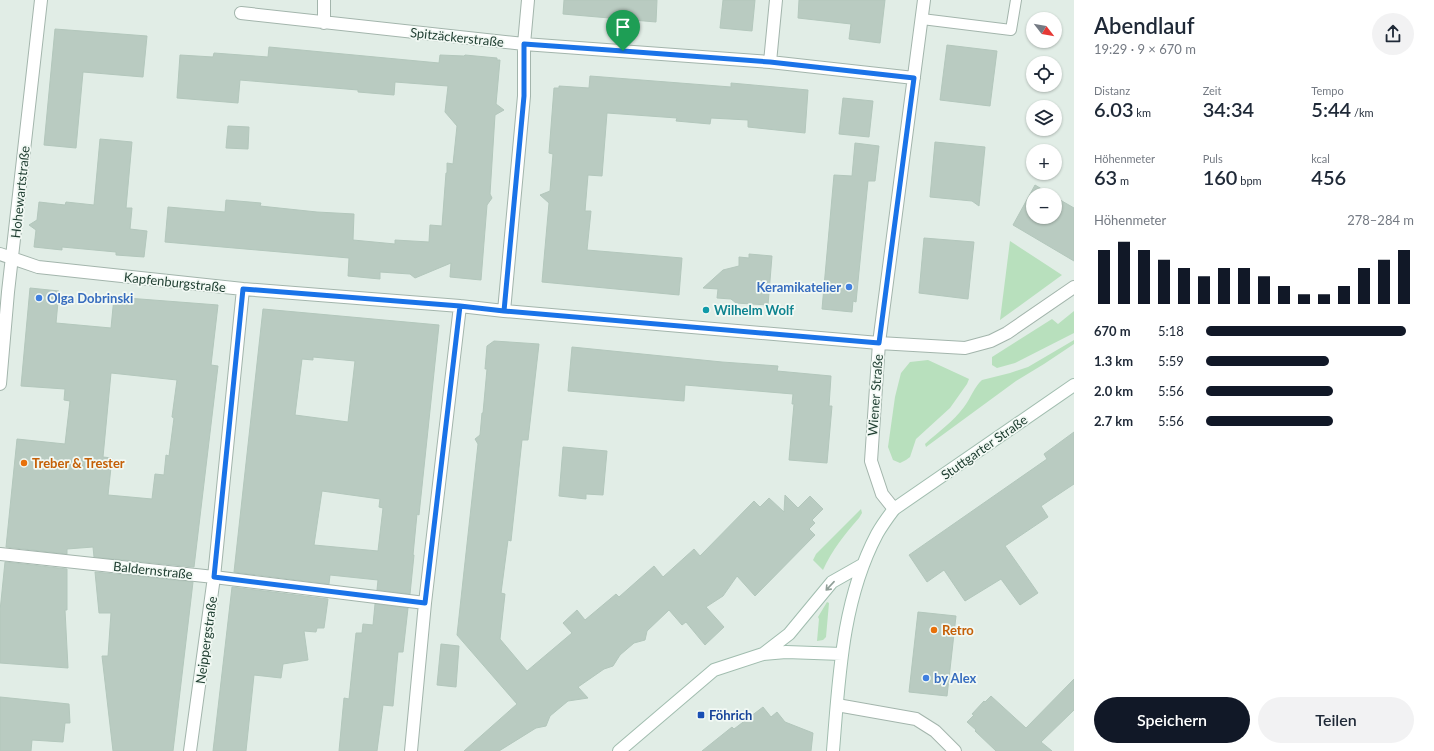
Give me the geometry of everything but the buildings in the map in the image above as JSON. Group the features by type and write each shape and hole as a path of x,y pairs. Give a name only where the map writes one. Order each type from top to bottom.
{"street":[{"name":"Hohewartstraße","path":"0,384 8,292 41,0"},
{"path":"324,0 324,23"},
{"path":"504,311 524,96 524,44 528,0"},
{"path":"770,62 776,0"},
{"name":"Wiener Straße","path":"894,509 882,494 871,461 879,343 924,0"},
{"name":"Spitzäckerstraße","path":"241,13 524,44 770,62 914,78"},
{"name":"Kapfenburgstraße","path":"0,254 38,266 243,289 460,306 879,343 965,348 991,341 1014,329 1074,287"},
{"name":"Neippergstraße","path":"190,751 214,577 243,289"},
{"path":"411,751 425,603 460,306"},
{"name":"Stuttgarter Straße","path":"894,509 1074,385"},
{"path":"833,751 842,654 849,608 862,565 878,533 894,509"},
{"name":"Baldernstraße","path":"0,554 214,577 425,603"},
{"path":"763,654 789,634 832,582 862,565"},
{"path":"619,751 714,670 763,654 786,652 842,654"},
{"path":"837,705 916,719 934,731 956,751"}],"lane":[{"path":"922,19 1011,30 1016,0"}],"green space":[{"path":"1010,241 1062,275 1000,320"},
{"path":"1074,311 1074,333 1015,363 997,368 992,365 992,357 1052,319 1058,324"},
{"path":"1074,340 1074,344 1016,381 926,447 925,444 951,422 960,412 982,380 1028,367"},
{"path":"928,360 969,379 950,408 916,439 910,457 900,463 893,460 888,447 895,397 901,373 910,362"},
{"path":"861,509 862,513 859,518 839,542 823,570 813,560 816,554"},
{"path":"827,602 829,603 826,637 823,640 817,641 818,617"}],"place":[{"name":"Keramikatelier","path":"849,287"},
{"name":"Olga Dobrinski","path":"39,298"},
{"name":"Wilhelm Wolf","path":"706,310"},
{"name":"Treber & Trester","path":"24,463"},
{"name":"Retro","path":"934,630"},
{"name":"by Alex","path":"926,678"},
{"name":"Föhrich","path":"701,715"}],"route":[{"path":"623,51 524,44 524,96 504,311 460,306 243,289 214,577 425,603 460,306 504,311 879,343 914,78 770,62 623,51"}]}
